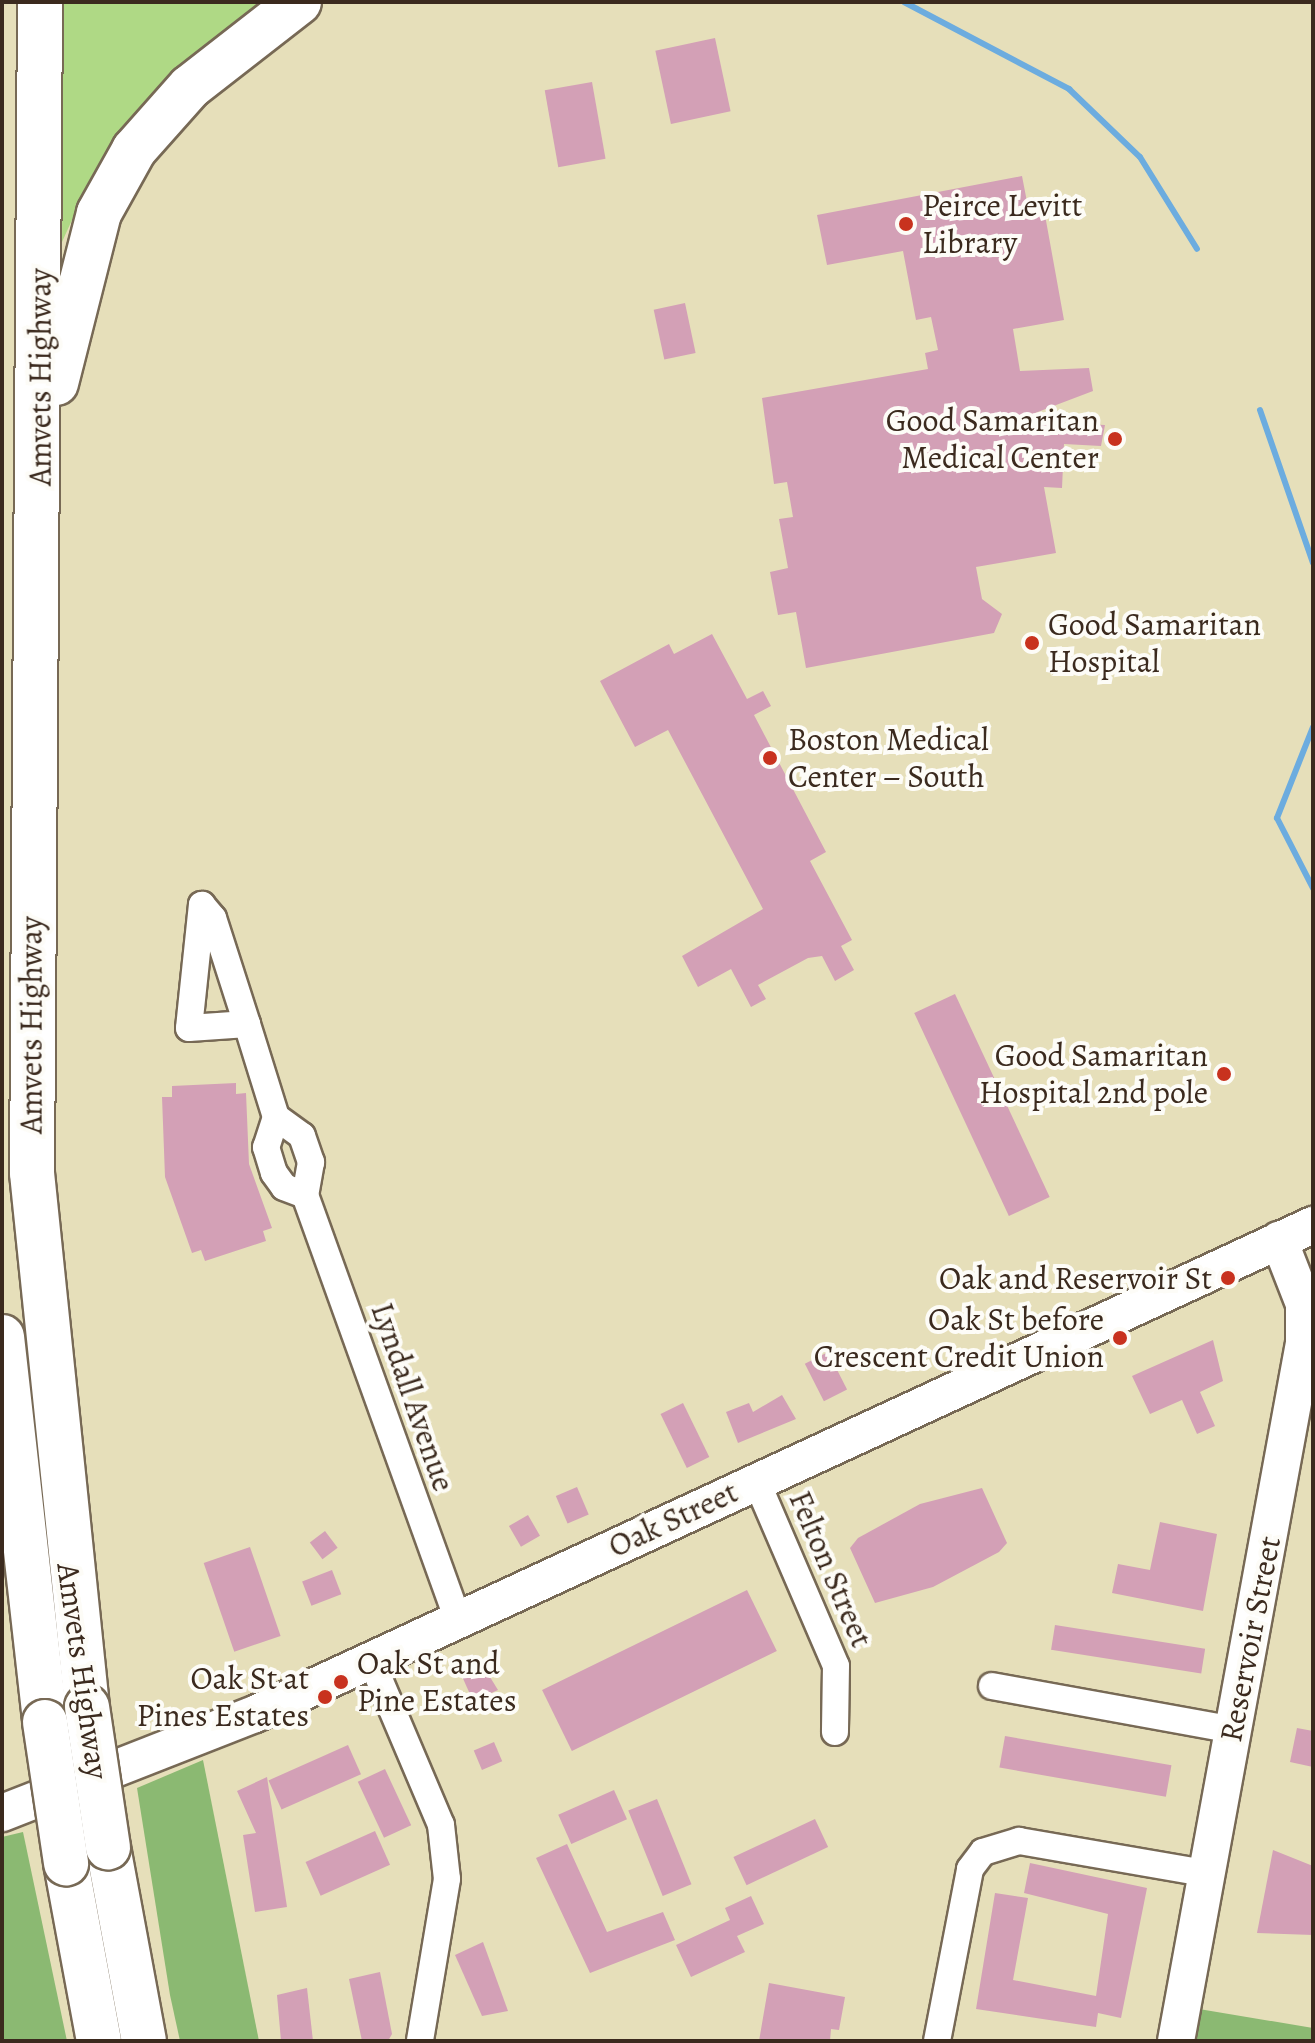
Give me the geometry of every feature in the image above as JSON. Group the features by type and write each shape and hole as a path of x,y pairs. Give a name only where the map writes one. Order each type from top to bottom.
{"highway":[{"name":"Amvets Highway","path":"40,2 41,444 32,1173 87,1707 108,1847 144,2041"},
{"path":"41,444 99,213 134,150 190,87 299,2"},
{"name":"Amvets Highway","path":"2,1337 45,1722 66,1863 99,2041"}],"main road":[{"name":"Oak Street","path":"10,1806 209,1733 1313,1225"},
{"name":"Reservoir Street","path":"1176,2041 1304,1343 1304,1304 1279,1240"}],"street":[{"name":"Lyndall Avenue","path":"247,1024 276,1117 266,1147 274,1173 284,1187 305,1195"},
{"name":"Lyndall Avenue","path":"276,1117 302,1136 311,1162 305,1195 458,1620"},
{"name":"Felton Street","path":"756,1480 836,1666 835,1732"},
{"path":"371,1660 441,1825 447,1879 420,2041"},
{"path":"992,1686 1233,1730"},
{"path":"937,2041 970,1869 983,1852 1019,1841 1205,1873"}],"green space":[{"path":"63,2 278,2 175,79 92,176 62,242"},
{"path":"203,1760 259,2041 180,2041 170,1995 137,1788"},
{"path":"23,1832 67,2041 2,2041 2,1837"},
{"path":"1199,2009 1313,2028 1313,2041 1194,2041"}],"building":[{"path":"715,38 731,111 671,124 655,51"},
{"path":"592,82 606,159 558,167 545,90"},
{"path":"1022,176 1028,207 1043,204 1064,320 1013,329 1020,371 1089,368 1093,391 1014,421 1105,425 1101,446 1064,444 1062,488 1044,487 1056,553 976,567 982,599 1002,614 994,633 806,668 796,612 778,615 770,572 788,568 779,519 793,517 787,482 774,484 762,398 928,369 925,353 938,350 931,317 916,320 903,251 827,265 817,215"},
{"path":"685,303 696,353 664,360 654,310"},
{"path":"712,634 747,699 763,691 771,706 754,715 826,852 810,861 852,940 841,946 854,970 835,981 822,956 808,958 758,985 766,999 751,1007 731,969 698,987 682,956 763,909 668,730 635,747 600,681 669,644 674,654"},
{"path":"955,994 1050,1197 1009,1216 914,1013"},
{"path":"236,1083 236,1094 246,1093 249,1164 272,1228 263,1231 266,1241 205,1261 201,1250 192,1253 165,1177 162,1097 172,1097 172,1086"},
{"path":"1213,1340 1223,1381 1200,1392 1215,1426 1197,1434 1182,1400 1150,1414 1132,1376"},
{"path":"828,1352 847,1389 824,1401 805,1364"},
{"path":"782,1395 796,1419 738,1443 726,1412 749,1403 753,1412"},
{"path":"683,1403 709,1457 687,1468 661,1414"},
{"path":"577,1487 589,1515 568,1524 556,1496"},
{"path":"982,1488 1007,1543 999,1552 933,1587 875,1603 850,1548 858,1538 920,1504"},
{"path":"528,1515 540,1536 521,1547 509,1526"},
{"path":"1160,1522 1217,1534 1203,1611 1112,1593 1118,1564 1150,1570"},
{"path":"325,1531 338,1548 322,1559 310,1542"},
{"path":"250,1547 281,1636 234,1652 204,1563"},
{"path":"332,1570 341,1594 311,1606 302,1581"},
{"path":"747,1590 777,1651 572,1751 542,1690"},
{"path":"1055,1625 1205,1649 1201,1673 1051,1650"},
{"path":"477,1656 498,1690 473,1701 457,1665"},
{"path":"1297,1728 1313,1731 1313,1767 1290,1762"},
{"path":"1005,1736 1171,1765 1166,1797 999,1768"},
{"path":"494,1742 502,1761 482,1770 474,1751"},
{"path":"348,1745 361,1774 282,1810 269,1780"},
{"path":"385,1769 411,1825 384,1838 358,1782"},
{"path":"267,1777 287,1907 255,1912 243,1835 256,1833 237,1791"},
{"path":"614,1790 627,1819 571,1844 558,1815"},
{"path":"657,1799 691,1884 663,1896 628,1811"},
{"path":"815,1819 828,1847 747,1885 733,1857"},
{"path":"375,1831 390,1865 321,1896 306,1862"},
{"path":"567,1844 607,1932 663,1912 675,1940 590,1973 536,1858"},
{"path":"1273,1850 1313,1866 1313,1935 1257,1933"},
{"path":"1030,1863 1147,1888 1121,2018 1098,2013 1096,2027 976,2009 995,1893 1028,1898 1013,1980 1096,1996 1108,1914 1024,1893"},
{"path":"751,1896 764,1924 737,1936 745,1952 691,1977 676,1945 730,1920 725,1908"},
{"path":"483,1942 508,2011 482,2016 455,1955"},
{"path":"380,1972 392,2034 388,2041 362,2041 349,1979"},
{"path":"769,1983 845,1997 839,2030 831,2029 830,2041 759,2041"},
{"path":"307,1988 313,2041 281,2041 277,1995"}],"waterway":[{"path":"904,2 1069,89 1140,157 1197,249"},
{"path":"1260,410 1313,563"},
{"path":"1313,727 1277,818 1313,888"}],"place":[{"name":"Peirce Levitt Library","path":"906,224"},
{"name":"Good Samaritan Medical Center","path":"1115,439"},
{"name":"Good Samaritan Hospital","path":"1032,643"},
{"name":"Boston Medical Center – South","path":"770,758"},
{"name":"Good Samaritan Hospital 2nd pole","path":"1224,1074"},
{"name":"Oak and Reservoir St","path":"1228,1278"},
{"name":"Oak St before Crescent Credit Union","path":"1120,1338"},
{"name":"Oak St and Pine Estates","path":"341,1682"},
{"name":"Oak St at Pines Estates","path":"325,1697"}]}
